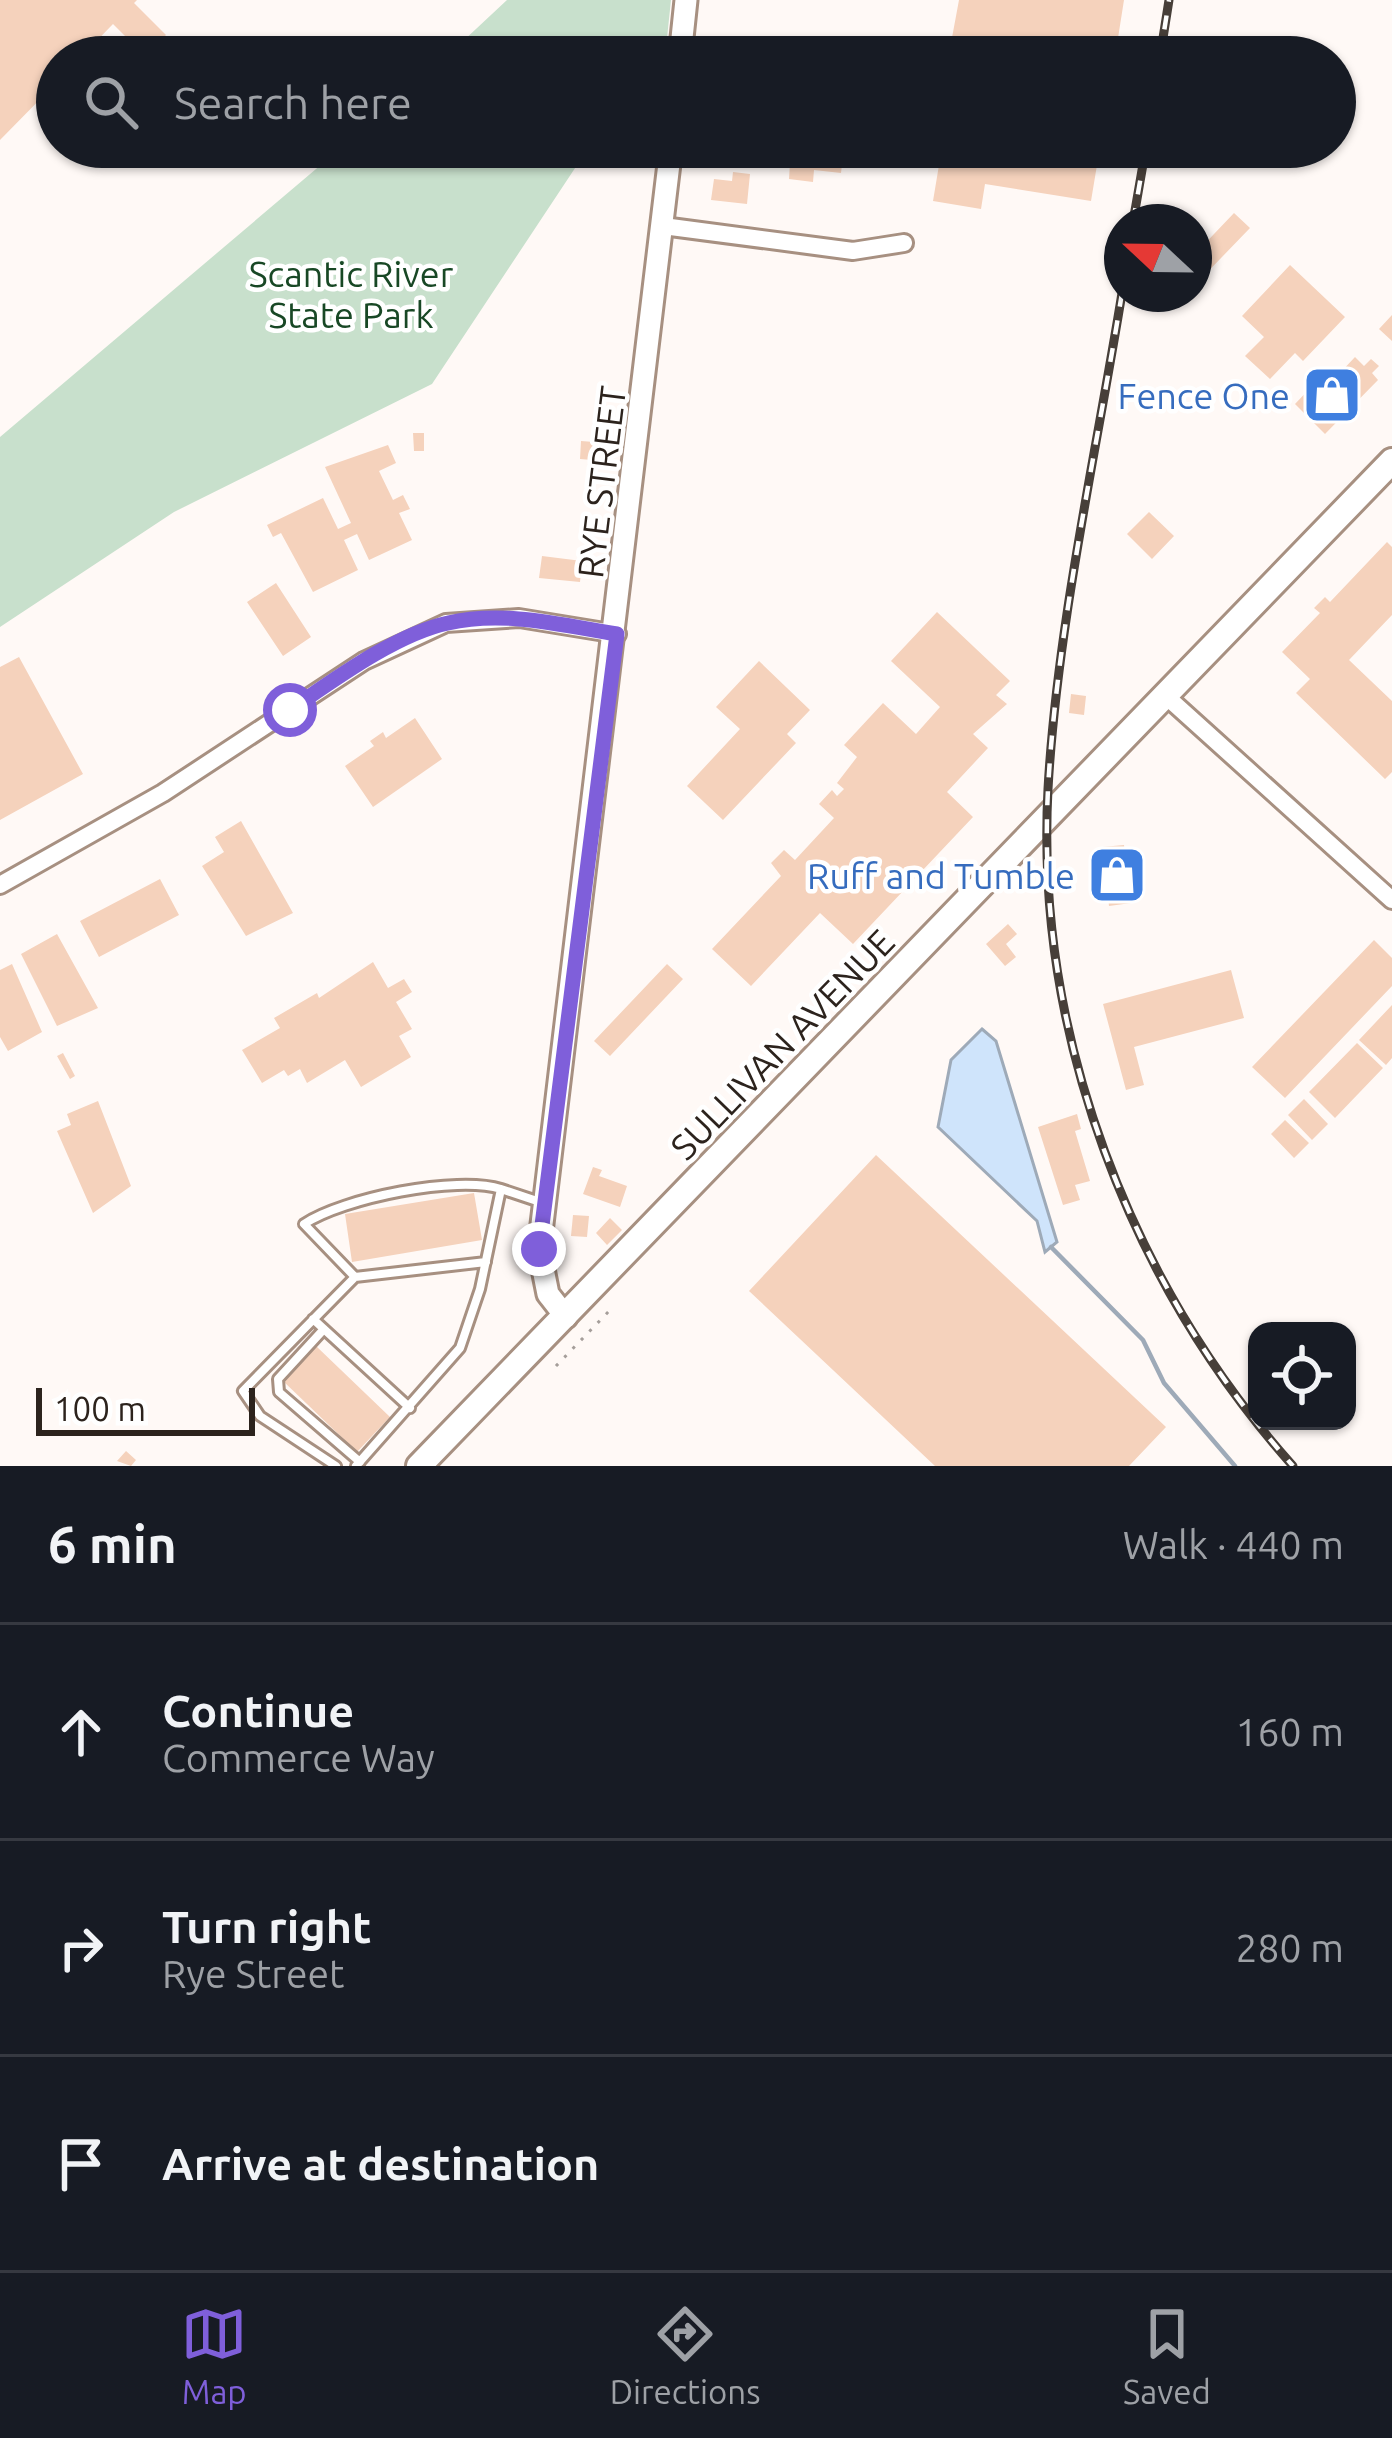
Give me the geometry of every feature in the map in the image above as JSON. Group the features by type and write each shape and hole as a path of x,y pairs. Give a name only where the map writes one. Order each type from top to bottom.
{"main road":[{"name":"SULLIVAN AVENUE","path":"419,1466 1392,461"}],"street":[{"path":"682,36 686,0"},
{"name":"RYE STREET","path":"566,1317 540,1272 669,168"},
{"path":"663,226 853,251 904,243"},
{"path":"0,885 163,793 364,662 446,623 519,618 617,634"},
{"path":"1167,697 1392,900"}],"lane":[{"path":"355,1276 304,1224 327,1209 484,1183 547,1204"},
{"path":"324,1329 278,1379 279,1392 358,1464 460,1348 486,1262 501,1189"},
{"path":"336,1466 260,1416 243,1391 355,1276 486,1262"},
{"path":"314,1319 410,1408"}],"path":[{"path":"556,1366 612,1308"}],"green space":[{"path":"507,0 671,0 667,36 468,36"},
{"name":"Scantic River State Park","path":"317,168 575,168 432,384 174,512 0,627 0,437"}],"water":[{"path":"982,1029 996,1041 1057,1242 1045,1252 1037,1221 938,1127 951,1060"}],"building":[{"path":"0,0 137,0 134,3 166,35 125,36 113,24 101,36 36,36 36,103 0,140"},
{"path":"959,0 1124,0 1118,36 952,36"},
{"path":"790,168 842,168 841,173 814,170 813,182 789,179"},
{"path":"938,168 1096,168 1091,201 985,184 981,209 933,201"},
{"path":"733,172 750,174 747,204 711,200 714,179 732,181"},
{"path":"1234,213 1250,228 1212,267 1212,236"},
{"path":"1290,265 1345,317 1303,361 1295,353 1270,379 1245,356 1264,337 1242,316"},
{"path":"1392,315 1392,341 1379,329"},
{"path":"1355,357 1364,366 1371,359 1379,366 1372,373 1378,380 1325,434 1295,404 1314,384 1322,392"},
{"path":"413,433 424,433 424,451 414,451"},
{"path":"581,441 594,442 592,460 580,459"},
{"path":"388,445 396,463 379,471 393,500 403,495 410,509 399,513 412,540 369,560 357,534 344,540 358,570 313,592 281,533 273,537 267,525 323,498 338,529 351,523 325,467"},
{"path":"1149,512 1174,536 1152,559 1127,534"},
{"path":"1387,542 1392,547 1392,615 1349,660 1392,701 1392,772 1385,779 1296,693 1310,679 1282,652 1320,613 1314,608 1325,597 1330,602"},
{"path":"542,556 582,561 580,582 539,578"},
{"path":"276,583 311,637 283,656 247,602"},
{"path":"937,612 1010,681 996,695 1007,704 973,734 988,748 947,792 973,817 853,944 820,913 751,986 712,949 781,876 771,863 784,850 795,860 834,818 819,804 832,790 837,796 844,789 837,783 857,757 844,745 883,703 916,734 940,707 891,661"},
{"path":"19,657 83,774 0,820 0,667"},
{"path":"759,661 810,710 787,734 796,743 723,820 687,786 740,729 716,707"},
{"path":"1071,694 1086,696 1084,715 1069,713"},
{"path":"415,718 442,759 373,807 345,766 374,746 370,741 383,732 386,738"},
{"path":"241,821 293,913 246,936 202,866 224,852 215,837"},
{"path":"1124,845 1131,903 1109,906 1102,847"},
{"path":"160,879 179,915 99,957 80,921"},
{"path":"1008,924 1017,934 1006,944 1016,957 1005,966 986,944"},
{"path":"57,934 98,1008 57,1026 21,954"},
{"path":"1374,940 1392,958 1392,986 1285,1098 1252,1067"},
{"path":"373,962 388,988 404,979 412,992 396,1002 412,1029 399,1036 411,1057 361,1087 345,1060 307,1083 300,1069 288,1076 284,1070 262,1083 242,1050 280,1028 274,1018 317,993 319,998"},
{"path":"12,964 42,1032 8,1051 0,1037 0,970"},
{"path":"667,964 683,979 610,1056 594,1041"},
{"path":"1231,970 1244,1018 1134,1047 1144,1085 1126,1090 1103,1004"},
{"path":"1392,1005 1392,1058 1386,1065 1359,1040"},
{"path":"1357,1043 1383,1068 1335,1118 1309,1092"},
{"path":"63,1053 75,1076 70,1079 57,1056"},
{"path":"1304,1099 1328,1124 1312,1140 1288,1115"},
{"path":"98,1101 131,1186 93,1213 57,1131 71,1125 67,1114"},
{"path":"1077,1114 1081,1129 1075,1131 1090,1181 1075,1185 1080,1200 1063,1205 1038,1127"},
{"path":"1285,1120 1309,1143 1294,1158 1271,1134"},
{"path":"876,1155 1166,1427 1129,1466 935,1466 749,1291"},
{"path":"593,1167 602,1170 599,1176 627,1186 620,1207 583,1194"},
{"path":"474,1193 482,1240 352,1262 345,1214"},
{"path":"573,1215 589,1216 587,1237 571,1236"},
{"path":"610,1218 622,1230 607,1245 596,1233"},
{"path":"316,1346 390,1417 357,1452 283,1381"},
{"path":"126,1451 136,1460 131,1466 117,1461"}],"waterway":[{"path":"1051,1247 1143,1340 1164,1383 1235,1466"}],"railway":[{"path":"1163,36 1169,0"},
{"path":"1136,204 1142,168"},
{"path":"1119,312 1069,603 1053,728 1048,881 1058,973 1077,1063 1104,1151 1140,1236 1184,1318 1235,1394 1293,1466"}],"place":[{"name":"Fence One","path":"1332,395"},
{"name":"Ruff and Tumble","path":"1117,875"}],"route":[{"path":"290,710 364,662 446,623 519,618 617,634 539,1249"}]}
